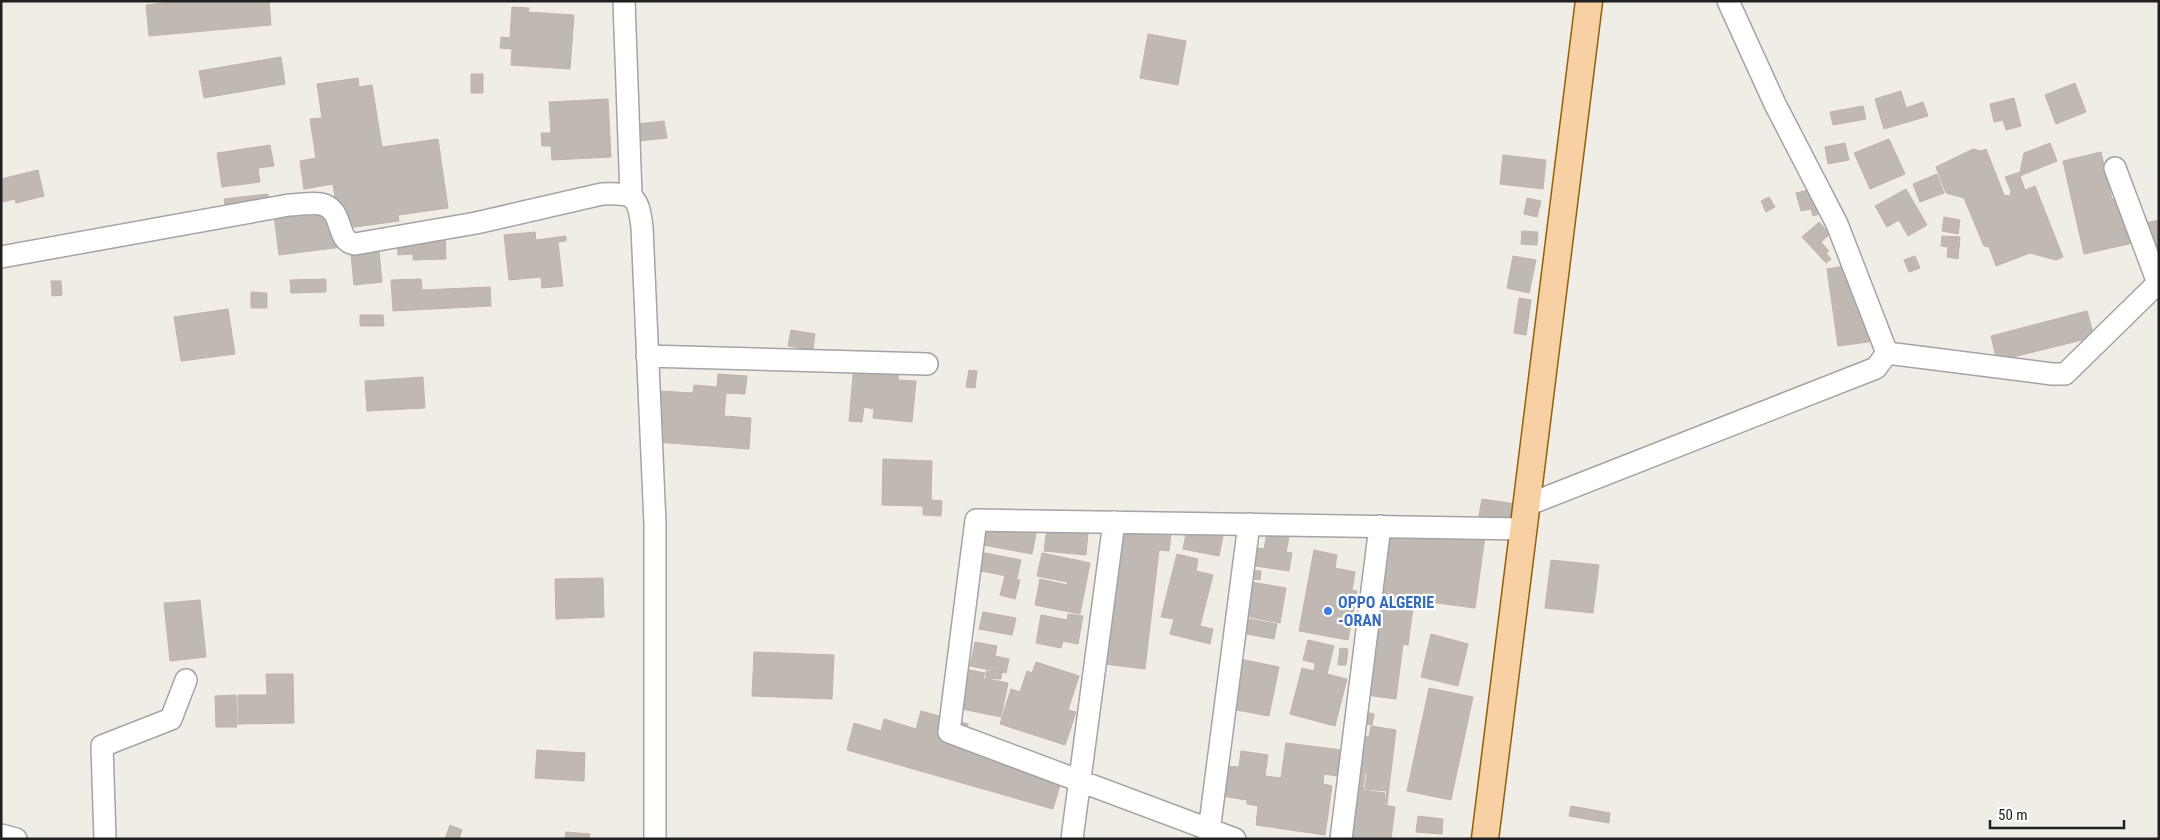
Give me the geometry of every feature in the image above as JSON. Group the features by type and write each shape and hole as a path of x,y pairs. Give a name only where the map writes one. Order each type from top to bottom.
{"main road":[{"path":"1486,839 1589,1"}],"street":[{"path":"624,1 631,196"},
{"path":"1728,1 1775,104 1837,224 1887,353"},
{"path":"1887,353 2052,374 2065,374 2158,283 2115,168"},
{"path":"1,257 289,205 320,204 329,207 336,214 347,241 354,244 476,223 602,194 621,193 631,196 638,203 641,220 654,524 655,839"},
{"path":"1235,839 1209,834 1080,780 948,732 976,520 1380,526 1525,517 1876,368 1887,353"},
{"path":"647,356 927,364"},
{"path":"1072,839 1114,522"},
{"path":"1209,834 1249,524"},
{"path":"1341,839 1380,526"},
{"path":"105,839 102,746 171,719 186,680"},
{"path":"1,834 16,839"}],"building":[{"path":"182,1 269,1 271,25 149,36 146,5"},
{"path":"512,7 529,8 528,12 574,15 570,69 511,65 512,49 500,48 501,37 510,38"},
{"path":"1148,34 1186,41 1178,85 1140,78"},
{"path":"281,57 285,84 204,98 199,71"},
{"path":"471,74 483,74 483,93 471,93"},
{"path":"358,78 359,87 372,85 382,147 438,139 448,208 398,215 399,221 340,229 333,184 304,189 300,161 316,158 310,119 322,118 317,84"},
{"path":"2075,83 2086,112 2056,124 2045,95"},
{"path":"1901,91 1906,108 1923,102 1928,116 1884,129 1875,99"},
{"path":"2014,98 2021,126 2006,130 2003,120 1994,122 1990,104"},
{"path":"608,99 611,157 552,160 551,146 542,146 541,133 551,133 549,102"},
{"path":"1863,106 1866,119 1833,125 1830,112"},
{"path":"664,121 667,138 639,141 637,124"},
{"path":"1889,139 1905,174 1870,189 1854,153"},
{"path":"1845,143 1849,160 1828,164 1825,147"},
{"path":"2050,143 2057,161 2020,176 2025,190 2035,186 2063,257 2056,260 2030,253 1996,266 1989,247 1984,246 1964,198 1946,193 1936,167 1973,149 1981,151 1986,149 2004,195 2010,196 2011,191 2005,177 2020,172 2024,153"},
{"path":"270,145 274,166 258,168 260,182 222,187 217,153"},
{"path":"2101,152 2112,199 2123,196 2133,243 2084,254 2063,161"},
{"path":"1503,155 1546,160 1543,189 1500,184"},
{"path":"38,170 44,196 16,203 15,199 2,202 1,179"},
{"path":"1937,174 1944,193 1920,202 1913,184"},
{"path":"1906,189 1927,225 1908,236 1899,220 1887,227 1875,206"},
{"path":"1808,190 1811,202 1822,199 1826,212 1813,216 1811,209 1801,211 1796,193"},
{"path":"268,194 270,213 227,219 224,199"},
{"path":"1769,197 1775,207 1766,212 1761,201"},
{"path":"1527,198 1541,201 1537,217 1524,214"},
{"path":"337,207 342,247 279,255 274,215"},
{"path":"1944,217 1960,220 1958,234 1942,231"},
{"path":"2159,220 2159,246 2148,249 2142,224"},
{"path":"1819,222 1830,234 1821,242 1829,251 1826,253 1831,259 1826,263 1802,237"},
{"path":"1522,231 1538,232 1537,245 1521,244"},
{"path":"535,232 536,240 566,236 566,241 558,242 563,286 542,288 541,277 509,280 504,235"},
{"path":"445,235 446,259 413,260 413,254 398,255 397,237"},
{"path":"1942,236 1960,237 1958,259 1947,257 1948,247 1941,246"},
{"path":"378,241 382,282 354,285 350,244"},
{"path":"1513,256 1536,260 1529,293 1507,288"},
{"path":"1915,256 1920,268 1909,272 1904,260"},
{"path":"1845,266 1847,280 1866,277 1875,341 1838,346 1827,269"},
{"path":"326,279 326,292 291,293 290,280"},
{"path":"421,279 422,290 490,287 491,306 393,311 391,280"},
{"path":"51,281 61,281 62,295 52,296"},
{"path":"251,292 267,293 267,308 251,308"},
{"path":"1519,298 1531,300 1526,335 1514,333"},
{"path":"228,309 235,354 181,361 174,317"},
{"path":"2087,311 2094,337 1997,361 1991,336"},
{"path":"360,315 383,315 384,326 360,326"},
{"path":"791,330 815,334 813,350 788,346"},
{"path":"854,365 899,369 898,380 916,381 912,422 873,418 874,409 864,407 862,422 849,421"},
{"path":"969,370 977,371 975,388 966,387"},
{"path":"718,374 747,376 745,394 726,393 724,416 751,418 749,449 656,442 660,391 693,393 694,385 717,387"},
{"path":"423,377 425,408 367,411 365,381"},
{"path":"883,459 932,461 931,500 942,501 941,516 923,515 923,506 882,505"},
{"path":"1482,499 1516,504 1512,526 1478,521"},
{"path":"1128,511 1173,517 1169,551 1159,550 1145,669 1097,663 1116,519 1127,521"},
{"path":"984,513 1038,523 1032,554 978,544"},
{"path":"1189,519 1225,526 1219,556 1183,549"},
{"path":"1381,521 1485,536 1475,608 1414,600 1408,645 1403,644 1396,699 1358,694"},
{"path":"1047,528 1088,532 1086,555 1044,551"},
{"path":"1290,532 1286,552 1292,553 1289,571 1249,565 1252,547 1264,549 1267,534"},
{"path":"970,550 1021,560 1017,578 966,568"},
{"name":"OPPO ALGERIE -ORAN","path":"1314,550 1337,555 1335,568 1355,572 1352,590 1357,591 1348,640 1299,631"},
{"path":"1042,553 1071,559 1067,582 1037,576"},
{"path":"1177,554 1198,559 1196,571 1213,575 1200,626 1213,629 1210,644 1170,634 1174,619 1161,617"},
{"path":"1072,559 1090,563 1080,614 1035,605 1040,579 1067,585"},
{"path":"1551,560 1599,565 1593,613 1545,608"},
{"path":"1251,570 1261,571 1260,580 1250,579"},
{"path":"1005,576 1020,580 1015,599 1000,595"},
{"path":"603,578 604,617 556,619 555,579"},
{"path":"1251,582 1286,588 1280,623 1245,616"},
{"path":"200,600 206,657 170,661 164,603"},
{"path":"983,612 1016,618 1012,635 979,629"},
{"path":"1068,614 1083,616 1078,644 1063,641 1061,648 1036,643 1041,615 1067,620"},
{"path":"1244,618 1277,624 1274,639 1242,633"},
{"path":"1431,634 1468,644 1458,686 1421,677"},
{"path":"1308,640 1334,646 1327,674 1347,679 1335,726 1290,714 1302,668 1314,671 1315,663 1303,660"},
{"path":"975,642 997,646 995,656 1009,659 1006,673 970,666"},
{"path":"1340,648 1348,649 1346,665 1338,665"},
{"path":"754,652 834,655 832,699 752,696"},
{"path":"1235,658 1279,667 1269,716 1226,708"},
{"path":"1036,662 1079,676 1068,710 1076,712 1065,745 1000,724 1011,689 1020,692 1027,671 1032,673"},
{"path":"965,669 985,673 983,678 1008,683 1001,717 957,708"},
{"path":"986,671 1002,672 1001,679 986,678"},
{"path":"266,674 293,674 294,723 238,724 238,695 267,695"},
{"path":"1429,688 1473,697 1451,800 1407,791"},
{"path":"236,695 237,727 216,727 215,696"},
{"path":"921,711 968,724 964,739 1065,768 1053,809 847,750 854,723 881,731 884,719 916,729"},
{"path":"1359,711 1374,714 1372,725 1357,722"},
{"path":"1371,726 1396,730 1387,804 1385,804 1387,791 1365,789 1367,773 1352,771 1356,735 1369,737"},
{"path":"1286,743 1342,750 1338,776 1324,774 1323,784 1332,786 1325,835 1256,825 1258,806 1247,804 1247,800 1222,796 1226,766 1239,767 1241,751 1268,755 1265,776 1281,778"},
{"path":"537,750 585,753 584,781 535,778"},
{"path":"1354,772 1365,774 1363,790 1385,793 1384,805 1395,807 1391,839 1339,839"},
{"path":"1571,806 1610,813 1609,823 1569,816"},
{"path":"1418,816 1443,819 1442,834 1416,832"},
{"path":"450,825 462,830 459,839 445,839"},
{"path":"566,832 590,834 589,839 565,839"}],"place":[{"name":"OPPO ALGERIE -ORAN","path":"1328,611"}]}
